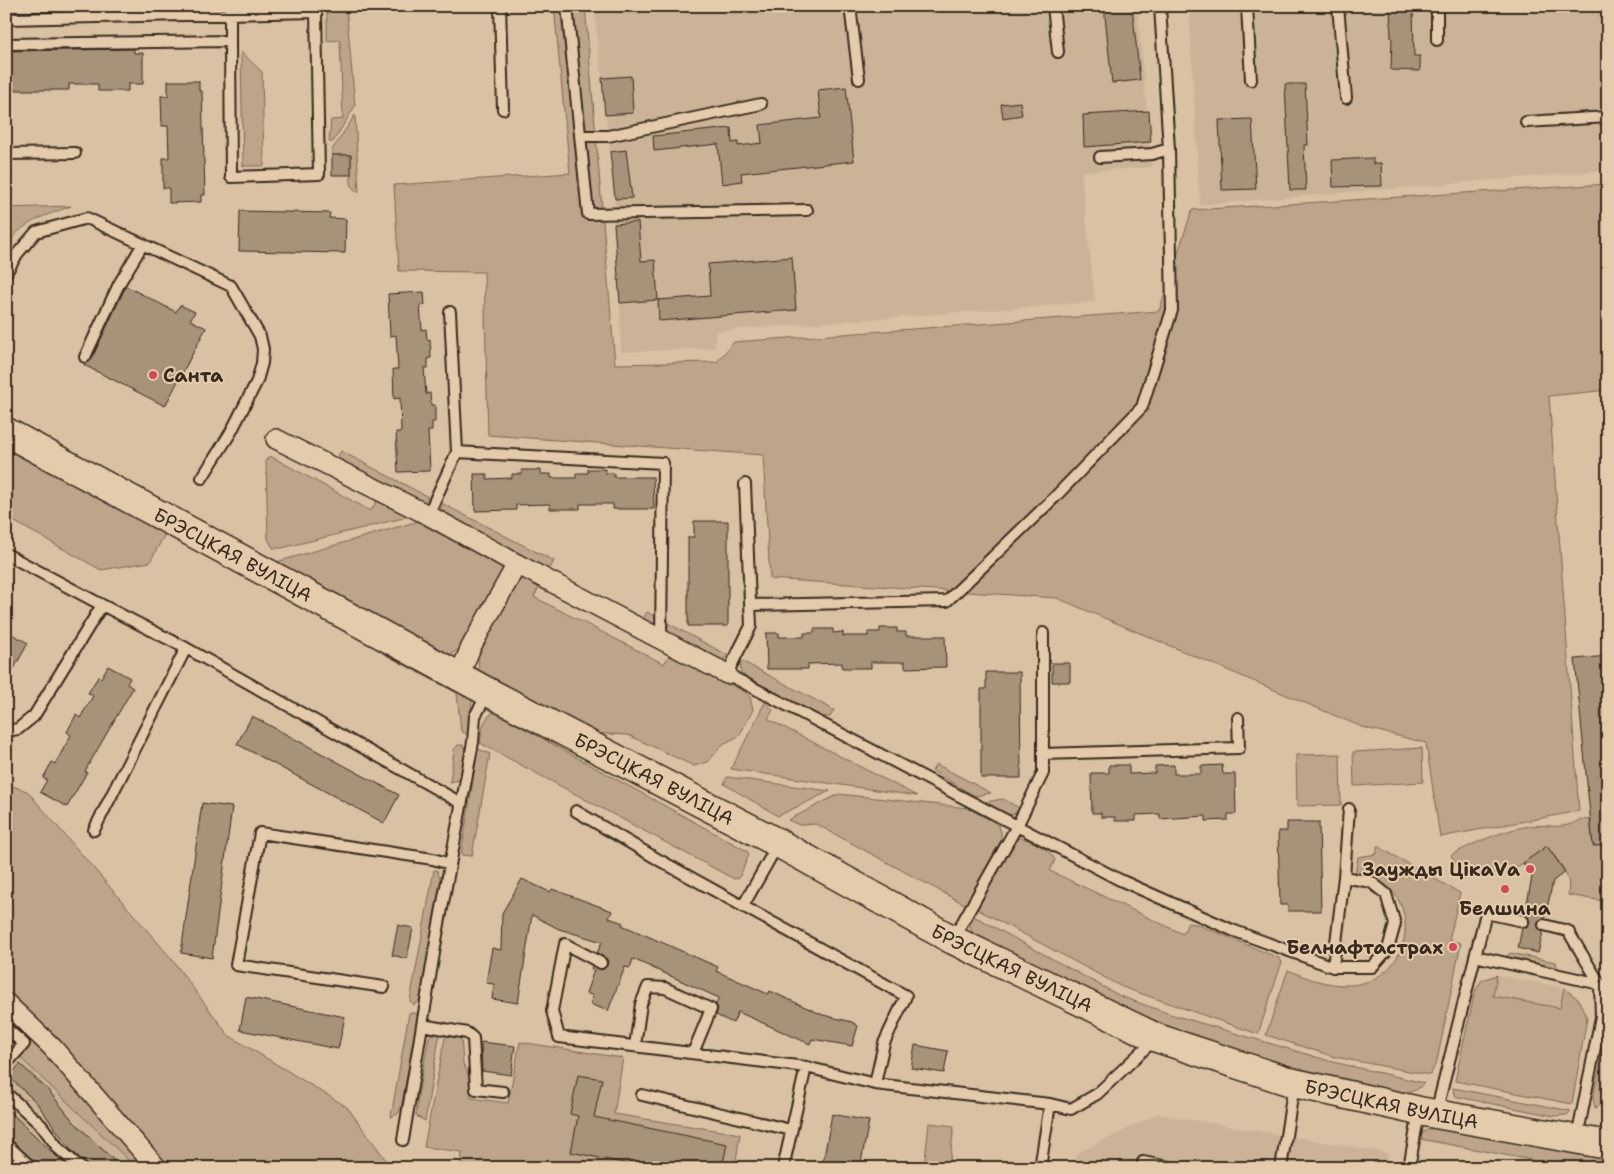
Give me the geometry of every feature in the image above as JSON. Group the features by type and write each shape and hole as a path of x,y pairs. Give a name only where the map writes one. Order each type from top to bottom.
{"main road":[{"name":"БРЭСЦКАЯ ВУЛІЦА","path":"6,432 488,692 778,843 953,940 1157,1038 1294,1083 1428,1113 1608,1145"}],"street":[{"path":"276,439 428,515 727,674"},
{"path":"458,676 471,647 517,564"},
{"path":"6,1003 52,1047 157,1168"}],"lane":[{"path":"500,6 503,109"},
{"path":"567,6 588,214 807,210"},
{"path":"850,6 860,79"},
{"path":"1053,6 1058,52"},
{"path":"750,605 947,602 1054,498 1142,407 1172,310 1169,149 1160,6"},
{"path":"1247,6 1251,80"},
{"path":"1338,6 1346,98"},
{"path":"1438,6 1438,40"},
{"path":"8,19 230,9 316,12 320,174 231,177 230,9"},
{"path":"6,44 230,41"},
{"path":"580,136 608,136 761,104"},
{"path":"1526,122 1608,117"},
{"path":"1100,157 1152,154 1169,149"},
{"path":"6,154 75,153"},
{"path":"6,273 18,253 36,232 87,218 232,286 260,336 263,349 262,363 257,381 231,432 202,478"},
{"path":"85,357 119,284 143,244"},
{"path":"428,515 457,452 450,312"},
{"path":"457,452 663,464 661,638"},
{"path":"745,484 751,626 727,674 1120,880 1232,930 1333,967 1372,967 1388,950 1395,924 1386,894 1371,882 1344,878"},
{"path":"6,554 186,648 461,803"},
{"path":"6,731 18,728 34,716 102,605"},
{"path":"953,940 1017,826 1043,773 1043,633"},
{"path":"94,830 186,648"},
{"path":"404,1140 422,1025 473,742 475,716 488,692"},
{"path":"1043,754 1239,748 1238,718"},
{"path":"1333,967 1344,878 1349,809"},
{"path":"576,811 906,996 884,1043 875,1084"},
{"path":"384,987 236,965 260,833 433,859 450,864"},
{"path":"743,906 778,843"},
{"path":"1409,1168 1428,1113 1486,913 1523,921"},
{"path":"1544,926 1568,931 1600,984 1601,1017 1584,1110 1576,1139"},
{"path":"601,963 565,944 552,1010 559,1037 806,1067 875,1084 1050,1104 1071,1109 1097,1094 1157,1038"},
{"path":"1475,956 1600,984"},
{"path":"635,1046 641,1004 648,987 665,988 711,1009 693,1053"},
{"path":"422,1025 467,1033 473,1038 476,1088 503,1092"},
{"path":"6,1028 24,1044 6,1064"},
{"path":"783,1168 806,1067"},
{"path":"1281,1168 1294,1083"},
{"path":"6,1093 42,1126 60,1149 81,1168"},
{"path":"642,1094 791,1130"},
{"path":"1040,1168 1050,1104"},
{"path":"6,1144 32,1168"},
{"path":"1142,1168 1143,1162 1174,1168"}],"shaded area":[{"path":"327,6 346,6 355,106 333,142 329,142 331,120 343,119 340,40 327,41"},
{"path":"554,6 585,6 615,364 717,362 734,342 1159,311 1192,210 1608,184 1608,390 1549,396 1579,811 1440,837 1426,743 1362,727 1057,598 770,579 763,455 488,435 484,272 399,271 394,185 570,173"},
{"path":"594,6 1137,6 1152,167 1081,172 1095,302 715,331 715,348 621,352 620,303 614,224 615,199"},
{"path":"1189,6 1608,6 1608,170 1200,205"},
{"path":"241,52 262,72 264,166 243,166"},
{"path":"355,115 359,193 351,186 351,155 332,155 332,150"},
{"path":"71,206 26,225 12,238 6,247 6,208"},
{"path":"6,447 167,530 150,562 101,570 6,517"},
{"path":"341,451 428,497 424,502 417,502 336,460"},
{"path":"270,456 371,511 377,500 411,516 282,548 273,548 268,539 266,460"},
{"path":"441,503 554,561 549,570 441,516"},
{"path":"422,520 498,562 503,568 504,577 465,645 452,654 438,656 273,563"},
{"path":"524,578 532,578 539,587 534,597 664,664 670,654 745,692 750,697 753,710 739,736 723,744 708,762 694,766 628,735 587,733 479,672 478,654 482,645 517,581"},
{"path":"647,612 729,656 723,660 714,660 642,621"},
{"path":"382,653 401,654 469,692 472,700 468,735 461,731 457,693"},
{"path":"740,660 834,710 830,717 818,716 741,674"},
{"path":"765,702 773,710 768,719 917,796 731,769"},
{"path":"494,712 747,851 749,855 739,878 734,879 480,743 485,722"},
{"path":"458,745 463,745 465,753 464,762 459,780 450,782 454,750"},
{"path":"1422,748 1423,782 1354,786 1353,752"},
{"path":"478,749 490,754 472,856 461,855"},
{"path":"1340,754 1341,805 1297,806 1296,755"},
{"path":"936,764 991,793 975,796 932,771"},
{"path":"727,777 830,791 778,816 724,784"},
{"path":"6,784 27,791 171,958 228,1035 347,1107 392,1168 137,1168 6,1044"},
{"path":"839,794 968,808 997,824 1001,831 1001,841 966,905 816,824 799,825 788,820"},
{"path":"1003,799 1019,808 1016,813 1009,815 985,802"},
{"path":"1581,819 1590,820 1593,846 1608,845 1608,920 1604,917 1603,901 1568,895 1569,888 1566,875 1560,863 1547,846 1508,871 1489,874 1461,872 1451,855 1479,841 1509,831 1536,825 1567,825"},
{"path":"1019,838 1035,842 1049,852 1055,860 1050,871 1183,934 1188,923 1196,924 1279,958 1282,962 1258,1034 1122,987 975,908 1013,840"},
{"path":"1377,846 1460,893 1449,940 1461,943 1437,1061 1430,1075 1335,1057 1266,1035 1288,970 1319,981 1351,985 1374,979 1390,967 1401,949 1405,930 1403,911 1394,893 1378,880 1355,873 1358,857 1377,854"},
{"path":"434,870 437,870 441,881 420,999 414,1005 410,1001"},
{"path":"972,915 1120,996 1170,1014 1333,1062 1424,1083 1417,1089 1408,1092 1387,1090 1241,1054 1176,1034 973,934 970,927"},
{"path":"1510,953 1556,962 1557,966 1553,969 1509,960 1507,956"},
{"path":"1497,975 1564,988 1560,1008 1493,996"},
{"path":"1497,975 1493,996 1560,1008 1564,988 1578,999 1587,1018 1572,1104 1455,1081 1475,991 1482,980"},
{"path":"409,1013 416,1013 418,1016 401,1108 398,1114 391,1117"},
{"path":"1608,1027 1608,1100 1595,1108 1593,1098"},
{"path":"6,1029 139,1168 6,1168"},
{"path":"440,1032 425,1121 416,1116 418,1095 429,1037"},
{"path":"446,1032 457,1033 461,1037 463,1063 469,1077 471,1098 508,1103 520,1042 623,1058 614,1114 740,1134 735,1168 461,1168 462,1152 424,1147"},
{"path":"1453,1088 1571,1111 1567,1115 1554,1116 1458,1097 1454,1095"},
{"path":"1157,1114 1388,1153 1387,1168 1074,1168 1076,1154"},
{"path":"929,1123 954,1126 949,1168 924,1168"},
{"path":"1438,1126 1608,1153 1608,1168 1574,1168 1420,1139 1423,1132"}],"building":[{"path":"1104,6 1132,6 1140,80 1112,83"},
{"path":"1390,6 1413,6 1414,56 1420,56 1420,71 1391,70"},
{"path":"134,49 134,53 143,53 143,84 128,84 128,91 98,91 98,84 69,84 69,90 6,90 6,51"},
{"path":"631,76 633,113 605,115 602,78"},
{"path":"168,81 199,81 199,91 202,91 205,195 201,195 201,202 169,203 169,188 163,188 163,158 169,158 168,126 162,126 161,96 168,96"},
{"path":"1285,84 1305,84 1308,145 1304,145 1306,190 1290,190"},
{"path":"846,87 854,161 741,173 742,181 722,184 718,144 654,151 653,136 731,128 732,143 738,142 738,146 762,143 760,125 821,118 818,90"},
{"path":"1020,102 1022,115 1003,118 1001,104"},
{"path":"1149,111 1151,142 1084,147 1083,115"},
{"path":"1252,119 1256,189 1222,190 1219,120"},
{"path":"626,150 632,198 615,199 610,152"},
{"path":"332,155 351,155 351,175 332,175"},
{"path":"1373,158 1373,164 1381,163 1382,186 1333,187 1332,160"},
{"path":"240,211 330,213 329,218 346,219 345,253 239,251"},
{"path":"638,222 641,261 655,260 658,300 620,303 614,224"},
{"path":"792,257 796,310 659,321 658,300 710,296 708,264"},
{"path":"126,286 176,312 180,305 195,312 190,320 206,328 165,406 84,365 91,360"},
{"path":"424,292 425,305 420,305 422,330 426,329 427,340 430,339 431,358 428,358 428,368 424,368 426,394 430,393 431,405 435,405 435,422 432,422 432,431 428,431 430,471 398,472 396,432 401,432 400,398 394,399 393,369 398,369 396,335 390,336 388,294"},
{"path":"588,469 605,469 605,473 614,473 614,477 653,477 654,509 613,509 613,504 580,504 580,509 550,509 550,504 516,505 516,510 475,511 474,474 487,474 487,479 512,478 512,474 522,474 522,470 541,470 541,474 551,474 551,478 576,478 576,473 588,473"},
{"path":"694,521 728,521 728,626 688,626 688,537 694,537"},
{"path":"880,628 897,628 897,632 906,632 906,636 945,636 946,667 905,668 905,662 871,662 871,668 842,668 842,663 808,664 808,669 767,669 766,633 779,633 779,637 804,637 804,633 814,633 814,629 833,629 833,633 843,632 843,636 868,636 868,632 880,632"},
{"path":"6,631 28,643 6,683"},
{"path":"1608,656 1608,845 1593,846 1575,659"},
{"path":"1052,663 1070,663 1070,682 1052,682"},
{"path":"108,666 130,678 127,684 133,688 85,771 87,772 67,807 40,792 47,780 43,778 52,762 55,764 71,735 67,732 76,715 80,718 93,696 88,693 98,677 101,678"},
{"path":"986,672 1020,672 1021,778 981,778 981,689 986,689"},
{"path":"252,716 399,795 384,823 237,744"},
{"path":"1109,765 1129,765 1129,774 1155,773 1155,766 1174,765 1174,774 1201,774 1201,766 1222,765 1223,774 1235,774 1236,814 1228,814 1228,820 1206,821 1206,816 1160,819 1160,814 1136,815 1136,821 1115,821 1115,817 1101,817 1101,813 1092,813 1091,773 1109,773"},
{"path":"202,803 232,807 212,958 181,953"},
{"path":"1287,822 1319,822 1321,911 1288,911 1288,905 1280,905 1278,831 1287,831"},
{"path":"1547,846 1565,872 1553,881 1545,918 1538,923 1538,927 1543,932 1538,953 1518,948 1522,928 1528,926 1530,922 1525,914 1532,877 1523,863"},
{"path":"522,879 550,892 552,889 612,911 609,918 623,923 622,925 718,967 716,971 768,994 770,991 823,1015 852,1022 858,1026 852,1046 812,1039 810,1044 738,1012 733,1023 716,1015 718,1009 716,1004 719,998 633,959 630,968 625,967 608,1011 590,1004 593,996 586,993 594,970 591,969 592,966 602,970 608,963 607,959 597,953 602,942 559,929 532,915 518,1003 492,999 494,984 486,983 492,948 501,950 502,913"},
{"path":"398,925 413,928 407,959 392,955"},
{"path":"246,997 345,1017 338,1049 240,1030"},
{"path":"481,1042 515,1046 511,1075 482,1071"},
{"path":"915,1045 948,1051 944,1073 911,1068"},
{"path":"20,1064 48,1090 74,1122 122,1168 88,1168 71,1150 36,1102 9,1077"},
{"path":"578,1075 602,1079 594,1117 727,1144 722,1168 647,1168 571,1152 578,1116 570,1114"},
{"path":"6,1108 70,1168 39,1168 37,1163 6,1137"},
{"path":"832,1114 869,1121 860,1168 822,1168"}],"place":[{"name":"Санта","path":"153,375"},
{"name":"Заужды ЦікаVа","path":"1530,869"},
{"name":"Белшина","path":"1505,889"},
{"name":"Белнафтастрах","path":"1453,947"}]}
